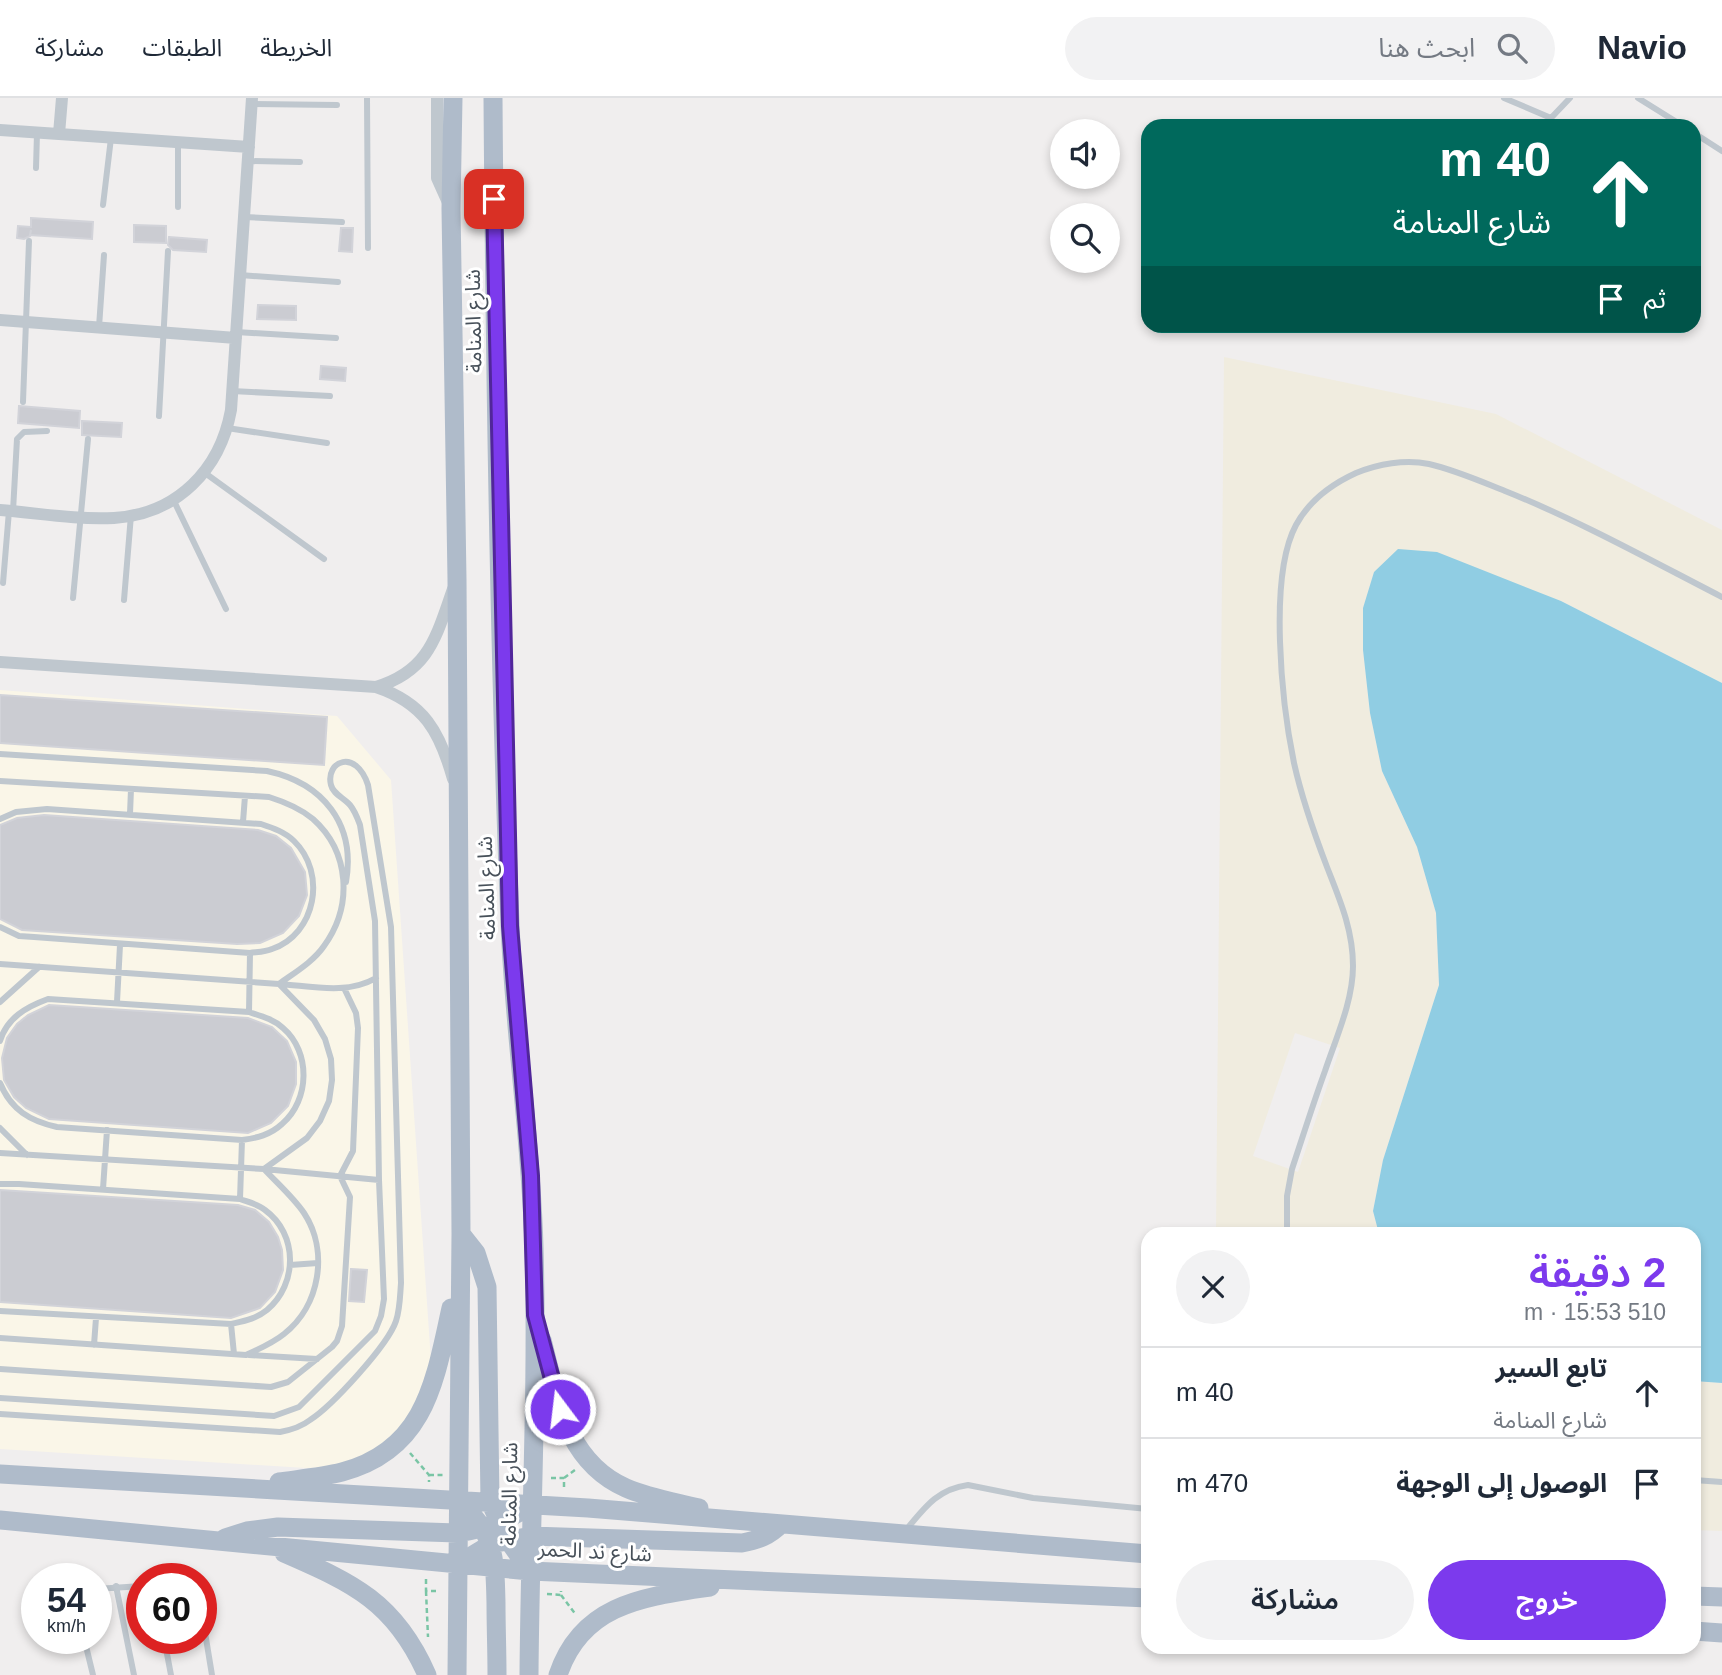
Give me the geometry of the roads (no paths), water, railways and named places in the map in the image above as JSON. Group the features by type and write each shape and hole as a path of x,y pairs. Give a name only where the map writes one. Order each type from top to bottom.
{"main road":[{"name":"شارع المنامة","path":"453,98 451,209 457,579 461,1234 457,1675"},
{"name":"شارع المنامة","path":"493,98 497,413 510,926 531,1176 535,1315 529,1675"},
{"path":"461,1234 476,1253 487,1287 490,1502 495,1534 497,1675"},
{"path":"237,1488 341,1472 372,1460 399,1440 420,1415 433,1385 460,1270"},
{"path":"535,1315 564,1423 587,1460 599,1471 627,1488 754,1522"},
{"name":"شارع ند الحمر","path":"0,1474 588,1508 1141,1553"},
{"path":"457,1501 495,1534 530,1571"},
{"path":"457,1564 531,1505"},
{"name":"شارع ند الحمر","path":"0,1520 530,1571 1141,1598"},
{"path":"218,1541 247,1531 278,1527 742,1543 763,1538 781,1524"},
{"path":"267,1546 332,1574 362,1591 388,1613 409,1640 427,1675"},
{"path":"558,1675 567,1655 586,1629 609,1611 636,1600 752,1580"},
{"path":"1701,1596 1722,1597"},
{"path":"1701,1632 1722,1633"}],"street":[{"path":"59,134 62,98"},
{"path":"437,98 437,178 451,209"},
{"path":"8,511 114,518 131,515 151,510 173,499 205,473 227,428 232,391 252,101"},
{"path":"0,130 249,147"},
{"path":"0,320 236,335"},
{"path":"376,687 412,670 429,651 440,629 457,579"},
{"path":"0,662 376,687 399,697 428,721 446,754 457,796"}],"lane":[{"path":"367,98 368,248"},
{"path":"1504,98 1551,118 1570,98"},
{"path":"1638,98 1672,119"},
{"path":"252,101 337,105"},
{"path":"36,168 37,132"},
{"path":"103,205 111,138"},
{"path":"1701,138 1722,151"},
{"path":"178,142 178,207"},
{"path":"248,161 300,162"},
{"path":"244,217 342,222"},
{"path":"23,402 29,241"},
{"path":"159,416 168,251"},
{"path":"99,327 104,256"},
{"path":"240,275 338,282"},
{"path":"236,335 336,338"},
{"path":"232,391 330,396"},
{"path":"227,428 327,443"},
{"path":"3,583 17,439 24,432 47,431"},
{"path":"73,598 88,439"},
{"path":"1287,1227 1287,1196 1292,1169 1348,1001 1353,970 1352,938 1310,822 1294,764 1284,704 1280,643 1282,582 1285,552 1297,524 1315,500 1339,481 1367,469 1396,462 1427,463 1556,512 1722,597"},
{"path":"205,473 324,559"},
{"path":"173,499 226,609"},
{"path":"124,600 131,515"},
{"path":"0,754 267,771 287,775 320,796 333,811 347,848 348,868 343,906 336,929 323,949 279,984"},
{"path":"0,1398 261,1416 287,1413 299,1407 374,1331 381,1316 384,1299 379,1180 375,921 360,825 356,814 333,790 330,782 335,767 342,762 357,764 368,785 391,927 400,1303 396,1322 387,1339 311,1420 280,1432 0,1414"},
{"path":"0,781 270,797 292,805 312,818 328,836 339,858 345,888"},
{"path":"0,787 8,782"},
{"path":"130,814 131,789"},
{"path":"243,822 245,796"},
{"path":"0,819 16,812 47,808 261,824 278,830 294,841 306,855 314,892 302,927 289,940 272,949 250,953 19,936 0,927"},
{"path":"117,1002 120,945"},
{"path":"249,1012 250,953"},
{"path":"0,964 344,988 356,987 376,978"},
{"path":"0,1002 39,967"},
{"path":"264,1169 307,1138 325,1111 332,1080 331,1059 325,1039 314,1020 279,984"},
{"path":"340,1176 353,1151 358,1028 354,1006 344,988"},
{"path":"0,1041 12,1019 29,1006 48,999 249,1012 271,1019 285,1029 296,1044 302,1060 304,1078 294,1111 282,1125 267,1134 242,1140 57,1127 37,1122 19,1112 5,1096 0,1083"},
{"path":"0,1128 27,1155"},
{"path":"103,1189 107,1130"},
{"path":"240,1199 242,1140"},
{"path":"0,1153 264,1169 379,1180"},
{"path":"246,1355 271,1342 296,1322 312,1294 318,1263 317,1246 305,1215 264,1169"},
{"path":"0,1369 271,1387 288,1382 337,1340 342,1326 350,1208 349,1197 340,1176"},
{"path":"0,1184 240,1199 263,1208 275,1219 289,1248 290,1265 287,1283 272,1305 249,1320 231,1324 0,1311"},
{"path":"290,1265 318,1263"},
{"path":"94,1345 96,1318"},
{"path":"231,1324 234,1354"},
{"path":"0,1338 317,1359"},
{"path":"1701,1480 1722,1482"},
{"path":"903,1534 938,1495 968,1485 1033,1498 1141,1508"},
{"path":"116,1586 134,1675"},
{"path":"112,1587 126,1586"},
{"path":"88,1654 93,1675"},
{"path":"167,1654 171,1675"},
{"path":"209,1654 212,1675"}],"water":[{"path":"1398,549 1437,552 1561,601 1722,683 1722,1383 1701,1382 1701,1227 1377,1227 1373,1211 1383,1160 1439,985 1436,913 1417,847 1382,771 1370,713 1363,650 1363,608 1374,572"}]}
